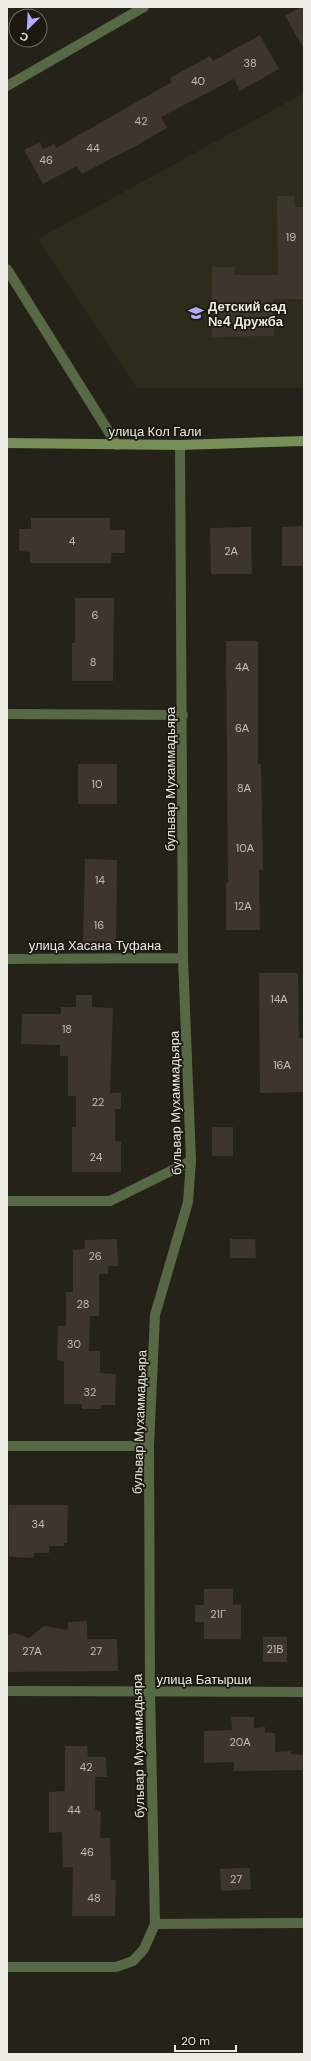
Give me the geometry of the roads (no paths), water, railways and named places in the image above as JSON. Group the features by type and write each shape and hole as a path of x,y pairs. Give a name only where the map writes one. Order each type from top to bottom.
{"street":[{"path":"7,86 144,7"},
{"path":"7,269 117,445"},
{"name":"улица Кол Гали","path":"7,443 180,445 304,441"},
{"name":"бульвар Мухаммадьяра","path":"155,1924 150,1692 149,1446 155,1315 188,1202 191,1161 183,958 183,715 180,445"},
{"path":"7,714 183,715"},
{"name":"улица Хасана Туфана","path":"7,958 183,958"},
{"path":"7,1201 110,1201 191,1161"},
{"path":"7,1446 149,1446"},
{"name":"улица Батырши","path":"7,1691 304,1692"},
{"path":"7,1967 116,1967 133,1961 144,1949 155,1924 304,1923"}],"place":[{"name":"Детский сад №4 Дружба","path":"196,313"}]}
